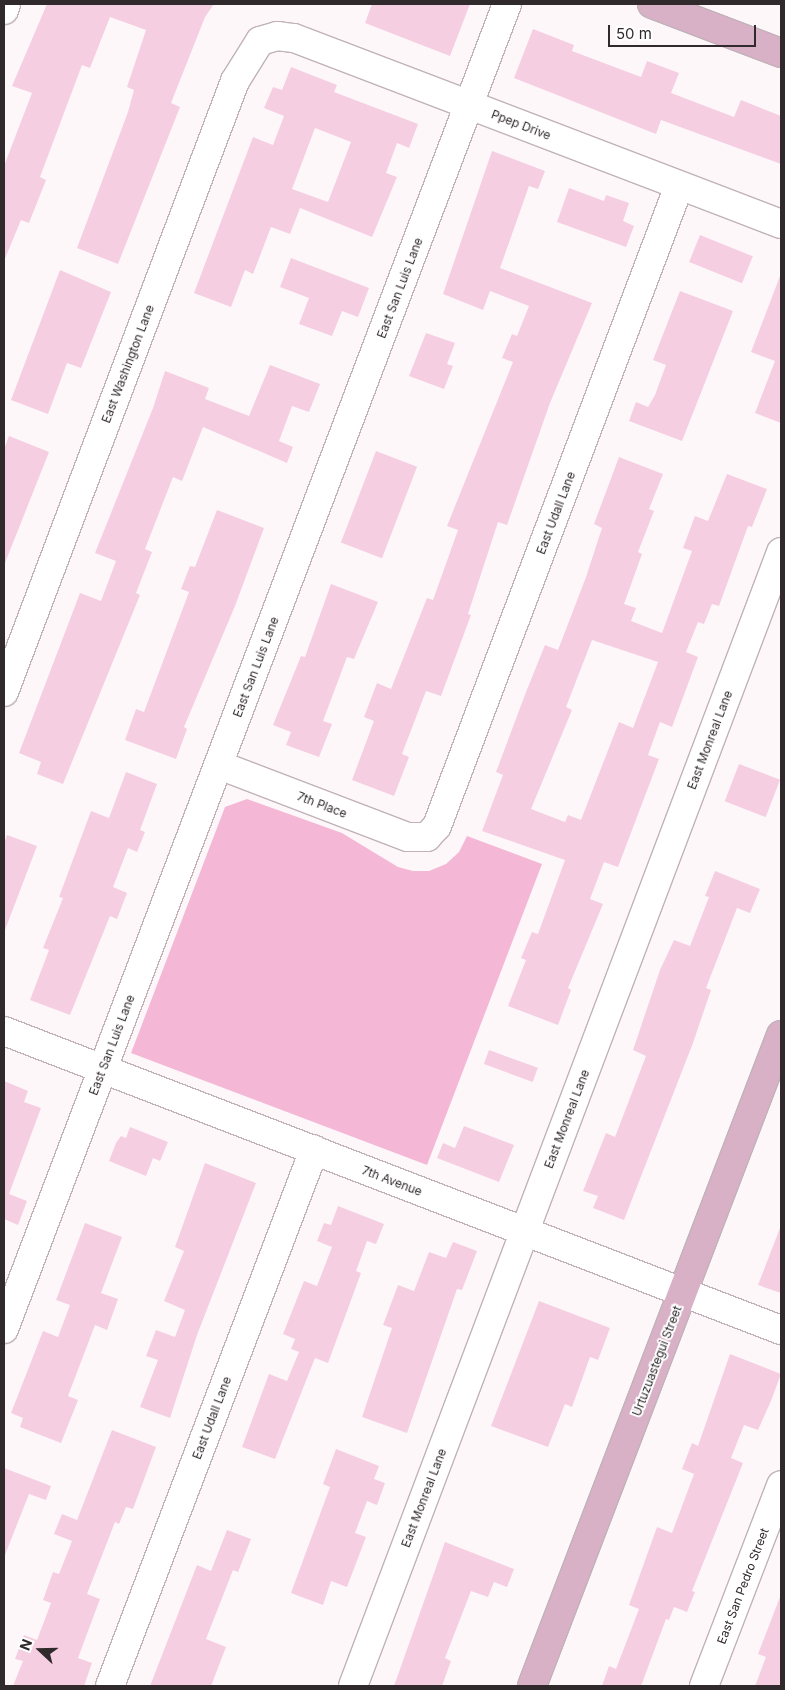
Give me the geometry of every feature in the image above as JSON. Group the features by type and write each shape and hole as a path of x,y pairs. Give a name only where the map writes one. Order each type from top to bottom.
{"main road":[{"path":"652,4 781,53"},
{"name":"Urtuzuastegui Street","path":"532,1686 781,1035"}],"street":[{"path":"4,10 6,4"},
{"name":"East San Luis Lane","path":"4,1329 507,4"},
{"name":"Ppep Drive","path":"260,40 277,36 294,38 781,224"},
{"name":"East Washington Lane","path":"4,692 235,81 260,40"},
{"name":"East Udall Lane","path":"427,837 442,814 679,186"},
{"name":"East Monreal Lane","path":"352,1686 781,552"},
{"name":"7th Place","path":"219,765 408,837 427,837"},
{"name":"7th Avenue","path":"4,1030 781,1330"},
{"name":"East Udall Lane","path":"110,1686 314,1150"},
{"name":"East San Pedro Street","path":"704,1686 781,1485"}],"shaded area":[{"path":"247,799 342,833 398,867 413,871 429,871 446,864 459,852 467,836 542,864 427,1165 131,1053 225,807"}],"building":[{"path":"47,4 214,4 205,17 171,103 180,107 118,264 77,248 128,112 134,90 127,87 146,30 110,17 90,68 82,65 40,177 46,180 29,223 21,220 4,261 4,166 32,93 12,86"},
{"path":"372,4 470,4 450,56 365,23"},
{"path":"533,29 574,45 572,51 641,77 647,61 679,73 671,93 734,117 741,100 781,116 781,164 661,120 656,134 514,78"},
{"path":"291,67 337,85 334,92 418,124 409,148 397,143 386,173 397,177 372,237 300,208 290,234 271,227 253,274 245,270 231,307 194,293 253,137 273,145 284,116 264,108 273,87 282,90","holes":["315,128 351,142 328,202 292,189"]},
{"path":"492,151 545,171 538,189 529,186 500,268 592,303 550,403 507,525 498,522 468,614 471,615 441,696 426,691 402,754 409,757 394,796 352,780 374,721 364,717 377,683 391,689 427,598 433,600 458,530 447,526 513,362 502,358 512,334 517,336 529,306 490,291 483,310 443,294"},
{"path":"569,188 604,201 606,195 629,203 623,221 634,226 626,247 557,222"},
{"path":"700,235 753,256 742,283 689,262"},
{"path":"291,258 369,288 358,317 342,311 332,336 299,324 309,298 280,287"},
{"path":"60,270 111,292 81,368 67,363 48,414 11,400"},
{"path":"780,276 781,423 755,413 775,361 751,352"},
{"path":"680,291 733,311 682,441 629,421 636,402 648,407 655,395 666,365 653,360"},
{"path":"426,333 455,343 447,364 453,366 444,389 409,376"},
{"path":"270,365 320,384 309,412 292,406 279,441 293,447 287,463 203,427 182,481 173,477 145,549 152,552 136,593 140,595 63,784 37,774 41,762 19,753 80,593 101,601 116,561 95,553 153,408 165,371 209,388 205,399 249,416"},
{"path":"9,436 49,452 5,563 4,449"},
{"path":"376,451 417,467 382,558 341,542"},
{"path":"619,457 663,474 649,509 654,511 638,552 642,554 624,604 636,608 631,621 662,633 692,551 683,548 695,516 708,521 727,474 767,489 752,527 748,526 719,606 712,604 704,624 698,622 686,652 698,657 672,727 660,722 648,755 659,759 618,867 604,862 590,899 603,904 568,988 571,990 558,1025 508,1006 526,960 521,958 532,932 538,934 565,860 482,831 503,775 496,772 545,645 558,650 586,577 602,528 594,524","holes":["592,640 658,662 633,728 619,722 581,820 568,815 565,822 531,809 572,710 566,707"]},
{"path":"217,510 264,528 235,606 184,727 187,729 176,759 125,740 136,709 144,712 189,592 181,589 190,566 195,567"},
{"path":"331,584 378,602 354,659 347,657 323,721 332,724 319,757 286,745 291,732 273,725 301,656 305,657"},
{"path":"739,764 780,780 766,817 725,801"},
{"path":"126,772 157,784 140,830 145,832 137,852 128,848 113,887 127,893 117,919 110,916 70,1015 30,1000 49,950 43,948 63,898 59,897 91,811 109,818"},
{"path":"7,835 37,846 5,930 4,844"},
{"path":"715,871 760,889 750,913 737,908 706,988 711,990 693,1043 624,1220 593,1208 598,1196 583,1191 606,1133 615,1137 646,1056 633,1050 660,970 674,940 690,946 709,897 705,896"},
{"path":"489,1050 538,1068 533,1082 484,1064"},
{"path":"4,1081 28,1091 24,1102 41,1108 9,1194 27,1201 18,1225 4,1219"},
{"path":"464,1126 514,1145 499,1182 437,1158 443,1143 455,1148"},
{"path":"130,1127 168,1142 160,1161 153,1158 146,1176 109,1161 116,1143 121,1136 126,1138"},
{"path":"205,1163 256,1183 197,1335 170,1418 140,1407 158,1360 146,1356 156,1330 175,1337 185,1310 164,1301 184,1251 175,1247"},
{"path":"338,1206 384,1224 376,1244 367,1241 356,1271 361,1273 328,1363 315,1358 275,1459 242,1447 269,1374 287,1381 299,1352 291,1349 295,1339 283,1334 304,1281 317,1286 332,1247 317,1241 324,1223 331,1225"},
{"path":"85,1223 122,1237 101,1293 118,1299 107,1330 95,1325 68,1396 78,1400 61,1443 20,1427 23,1418 11,1413 43,1331 58,1337 70,1305 56,1300"},
{"path":"781,1228 781,1293 758,1285"},
{"path":"453,1242 477,1251 462,1290 457,1289 407,1433 362,1417 392,1328 383,1325 398,1285 414,1291 429,1252 446,1258"},
{"path":"539,1301 610,1328 598,1360 590,1357 572,1407 565,1404 548,1447 491,1426"},
{"path":"730,1354 781,1374 771,1401 758,1430 744,1425 731,1458 743,1463 692,1591 695,1592 687,1612 674,1607 669,1620 666,1619 641,1686 602,1686 609,1666 616,1669 639,1609 629,1605 657,1527 672,1533 694,1474 682,1469 692,1443 698,1446"},
{"path":"112,1430 156,1447 133,1509 126,1507 119,1524 115,1522 87,1594 100,1599 78,1658 92,1663 84,1686 13,1686 23,1661 15,1659 24,1635 37,1640 51,1603 43,1600 53,1572 59,1574 72,1541 54,1534 62,1514 77,1520"},
{"path":"336,1449 379,1466 374,1479 385,1483 377,1505 367,1501 355,1533 366,1537 347,1587 331,1581 323,1605 291,1593 330,1487 323,1484"},
{"path":"4,1468 51,1486 46,1500 29,1494 5,1555"},
{"path":"227,1530 251,1539 238,1572 233,1570 206,1639 226,1647 211,1686 150,1686 197,1565 211,1571"},
{"path":"445,1542 514,1569 507,1587 494,1582 488,1597 471,1591 445,1658 451,1661 442,1686 394,1686"},
{"path":"780,1597 781,1686 755,1686 766,1657 758,1654"}]}
